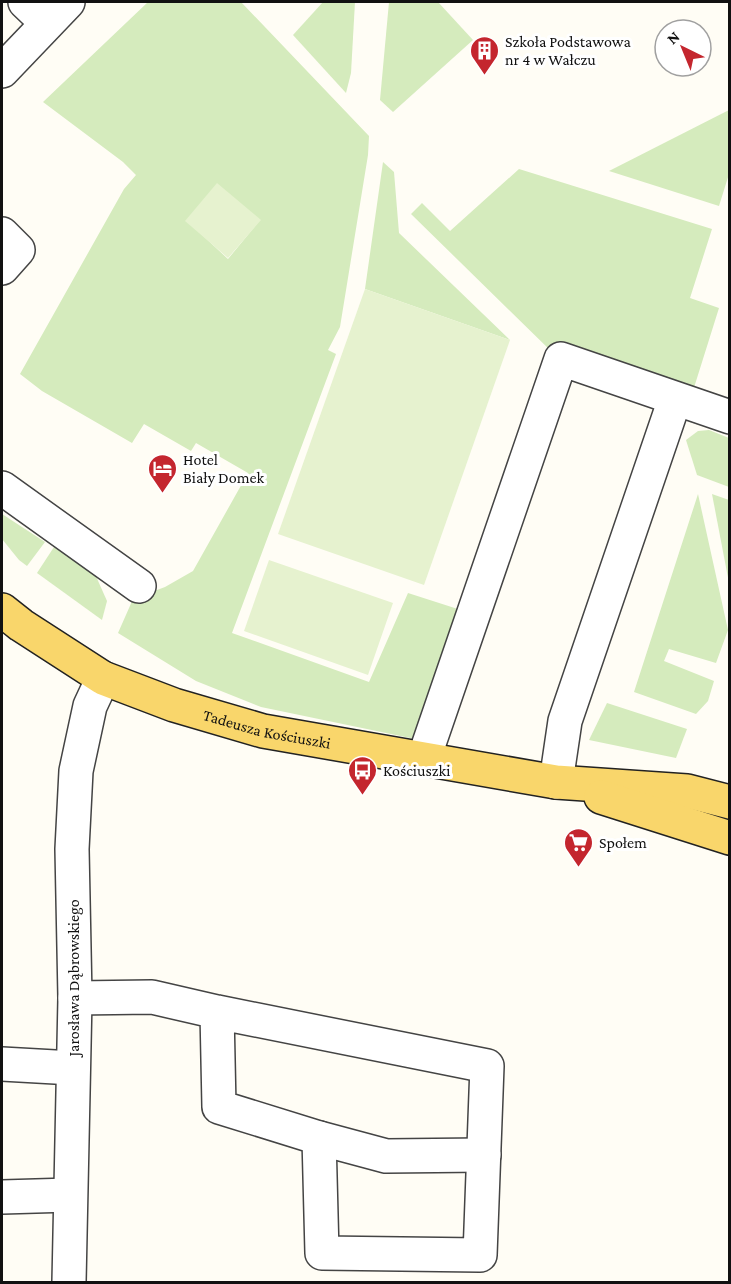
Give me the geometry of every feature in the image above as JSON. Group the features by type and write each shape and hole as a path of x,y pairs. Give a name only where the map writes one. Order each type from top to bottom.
{"main road":[{"name":"Tadeusza Kościuszki","path":"2,610 21,625 104,678 174,705 263,730 556,782 687,791 729,802"},
{"name":"Tadeusza Kościuszki","path":"556,782 729,838"}],"street":[{"path":"2,71 47,9"},
{"path":"2,234 18,250 2,268"},
{"path":"424,758 561,358 729,417"},
{"path":"556,782 565,721 675,399"},
{"path":"2,488 139,586"},
{"name":"Jarosława Dąbrowskiego","path":"69,1282 75,998 72,849 76,771 90,706 104,678"},
{"path":"75,998 152,997 487,1066 480,1255 322,1253 319,1138"},
{"path":"217,1012 219,1107 386,1156 484,1155"},
{"path":"2,1064 73,1068"},
{"path":"2,1197 70,1195"}],"green space":[{"path":"148,2 241,2 369,136 368,155 340,327 328,350 336,354 232,633 369,682 408,593 464,611 415,739 261,707 196,681 118,633 133,599 165,587 193,571 248,473 196,443 191,451 144,424 132,443 42,391 20,374 124,189 136,175 123,162 43,102","holes":["186,220 260,220 228,259"]},
{"path":"323,2 355,2 351,73 346,93 293,35"},
{"path":"389,2 438,2 473,40 393,112 380,100"},
{"path":"729,110 729,174 719,206 609,171"},
{"path":"383,162 394,172 399,233 510,340 365,289"},
{"path":"519,169 712,229 690,298 719,308 692,394 554,354 411,214 422,203 450,231"},
{"path":"217,183 261,220 228,258 185,221"},
{"path":"365,289 510,340 424,585 278,534"},
{"path":"709,430 729,438 729,487 697,475 686,440 698,431"},
{"path":"698,494 728,630 716,663 669,649 664,661 714,681 708,701 696,714 634,692"},
{"path":"712,494 729,500 729,583"},
{"path":"2,514 45,542 27,566 2,539"},
{"path":"54,547 95,574 107,601 102,620 37,573"},
{"path":"269,560 393,603 368,675 244,631"},
{"path":"607,703 687,729 676,758 589,740"}],"place":[{"name":"Szkoła Podstawowa nr 4 w Wałczu","path":"484,76"},
{"name":"Hotel Biały Domek","path":"162,494"},
{"name":"Kościuszki","path":"362,796"},
{"name":"Społem","path":"578,868"}]}
